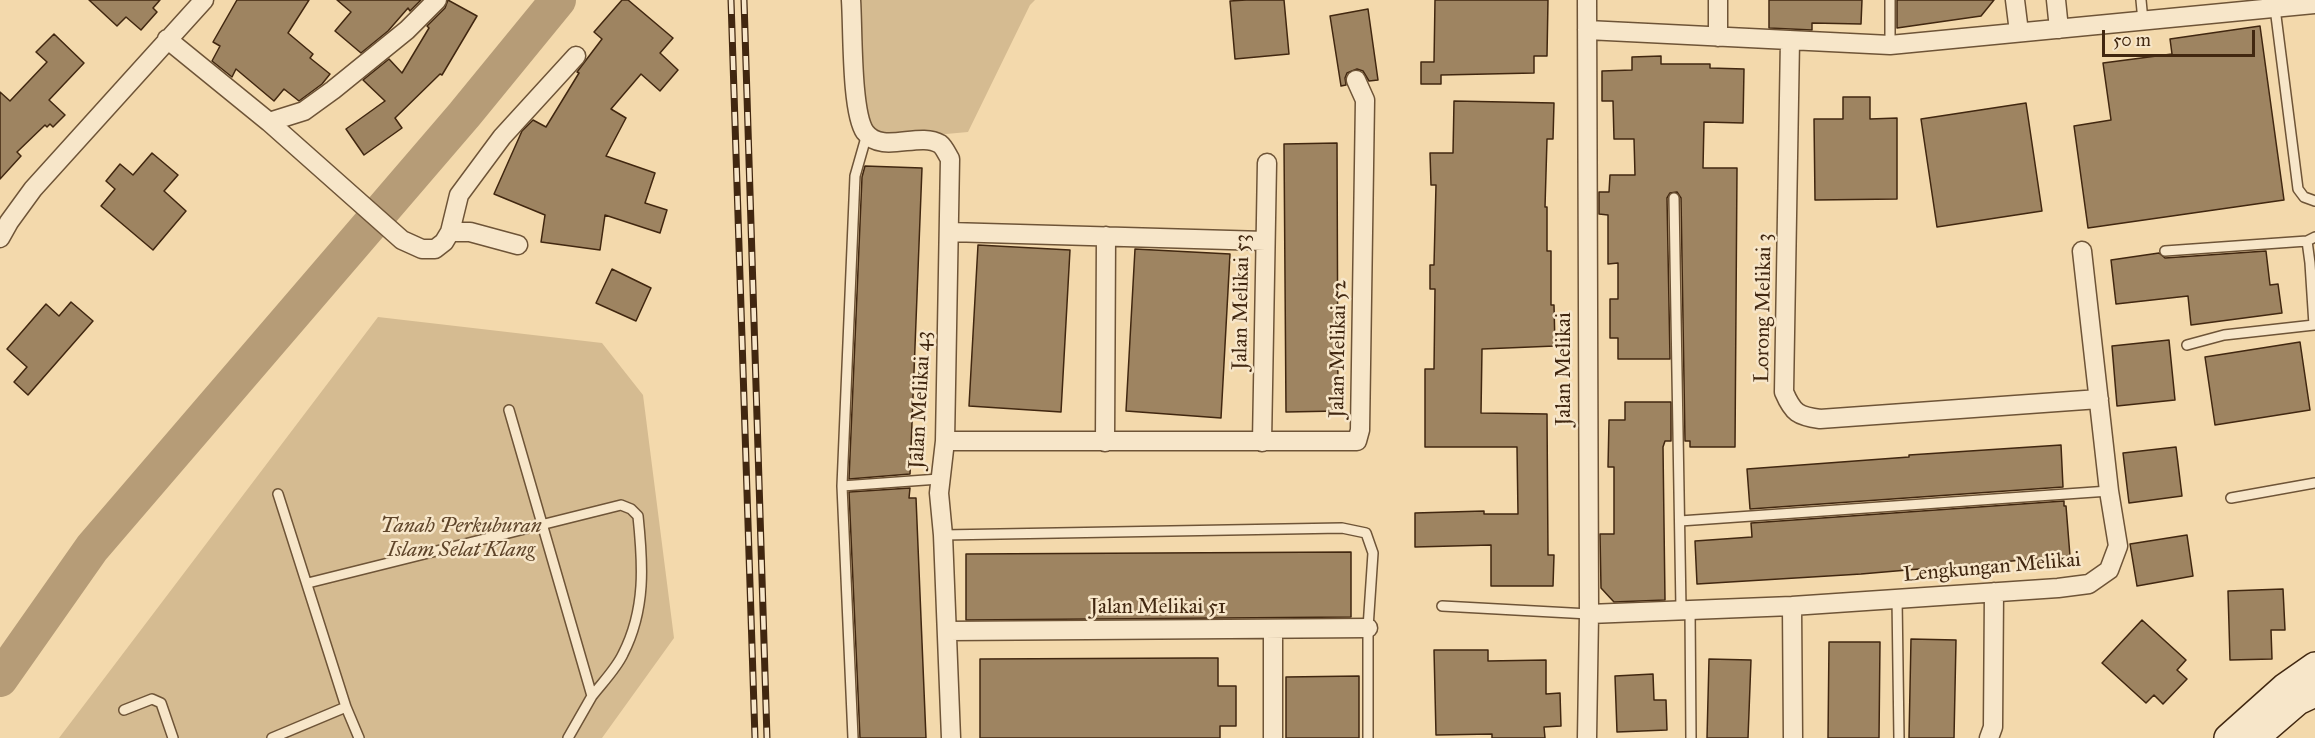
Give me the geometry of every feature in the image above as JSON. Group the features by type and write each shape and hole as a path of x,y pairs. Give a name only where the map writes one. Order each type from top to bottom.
{"street":[{"path":"0,238 4,216 33,189 204,0"},
{"path":"269,122 304,111 333,90 406,30 437,0"},
{"path":"851,0 856,94 861,124 867,134"},
{"name":"Jalan Melikai","path":"1587,0 1589,614 1587,738"},
{"path":"1718,0 1718,36"},
{"path":"2015,0 2019,32"},
{"path":"2056,0 2059,28"},
{"path":"1587,30 1890,45 2315,4"},
{"path":"167,39 269,122 402,240 422,249 435,249 444,242 450,232 459,195 502,137 576,56"},
{"name":"Lorong Melikai 3","path":"1790,40 1784,392 1791,406 1802,417 1820,419 2098,399"},
{"name":"Jalan Melikai 52","path":"945,441 1357,441 1360,430 1365,100 1356,80"},
{"name":"Jalan Melikai 43","path":"867,134 877,141 929,140 942,145 950,159 945,441 939,479 948,631 951,738"},
{"name":"Jalan Melikai 53","path":"1262,442 1267,163"},
{"path":"450,232 470,232 518,245"},
{"path":"949,232 1265,241"},
{"path":"1105,442 1106,236"},
{"name":"Lengkungan Melikai","path":"1589,614 1792,606 2089,584 2109,570 2118,546 2109,491 2082,251"},
{"path":"1989,738 1993,727 1994,592"},
{"path":"1792,606 1793,738"},
{"name":"Jalan Melikai 51","path":"948,631 1368,628"},
{"path":"1273,630 1273,738"},
{"path":"2228,738 2284,687 2315,651"},
{"path":"2284,687 2315,666"},
{"path":"2255,738 2298,701 2315,693"}],"lane":[{"path":"1890,0 1890,45"},
{"path":"2141,0 2143,21"},
{"path":"2275,8 2298,189 2304,197 2315,201"},
{"path":"853,738 842,486 855,176 867,134"},
{"path":"1674,198 1680,521 1686,609 1690,738"},
{"path":"2165,251 2311,239 2315,336"},
{"path":"2187,345 2224,335 2314,325"},
{"path":"509,410 592,696"},
{"path":"842,486 939,479"},
{"path":"2231,498 2315,483"},
{"path":"1680,521 2109,491"},
{"path":"278,494 346,707 359,738"},
{"path":"308,583 621,505 631,509 638,516 643,564 640,609 623,655 592,696 568,738"},
{"path":"943,535 1342,528 1366,533 1373,553 1368,628 1368,738"},
{"path":"1897,598 1899,738"},
{"path":"1442,606 1589,614"},
{"path":"124,710 152,699 161,703 173,738"},
{"path":"272,738 346,707"}],"green space":[{"path":"858,0 1035,0 1030,5 968,132 902,138 876,131 865,113"},
{"name":"Tanah Perkuburan Islam Selat Klang","path":"378,317 602,343 643,395 674,638 602,738 59,738"}],"building":[{"path":"89,0 160,0 153,8 157,12 141,30 126,17 117,26"},
{"path":"237,0 309,0 288,33 313,54 310,58 330,74 322,84 299,101 284,89 274,101 236,69 232,77 212,61 220,46 213,42"},
{"path":"337,0 421,0 410,11 408,8 388,31 361,53 335,31 351,12"},
{"path":"448,0 477,16 442,75 440,74 395,118 402,128 364,155 346,129 385,101 363,80 389,59 402,73 429,28 427,26 445,8"},
{"path":"622,0 628,0 673,38 660,53 678,70 660,91 641,74 611,109 626,118 606,156 655,173 645,203 667,210 660,233 605,215 600,250 541,242 545,215 494,194 522,131 533,120 546,127 579,73 577,72 602,39 594,32"},
{"path":"1284,0 1289,54 1235,59 1230,1"},
{"path":"1435,0 1548,0 1547,56 1534,56 1534,73 1441,75 1441,84 1421,84 1421,62 1434,62"},
{"path":"1769,0 1862,0 1861,24 1812,23 1812,30 1769,28"},
{"path":"1897,0 1994,0 1981,16 1897,28"},
{"path":"1368,9 1378,80 1369,81 1363,71 1357,69 1347,73 1346,85 1341,86 1330,16"},
{"path":"2260,26 2284,200 2088,228 2074,126 2111,120 2103,63 2172,54 2170,39"},
{"path":"54,34 84,63 49,100 65,115 53,127 50,124 47,127 45,125 17,152 21,156 0,179 0,92 10,101 47,62 36,52"},
{"path":"1661,56 1661,64 1710,64 1710,68 1744,69 1743,123 1704,122 1703,168 1737,168 1735,447 1690,447 1690,441 1685,441 1681,198 1677,192 1670,193 1667,198 1670,359 1618,359 1618,338 1610,338 1610,299 1618,299 1618,263 1608,264 1608,215 1599,214 1599,192 1609,192 1610,175 1635,175 1634,139 1614,139 1613,101 1602,101 1602,71 1632,70 1632,57"},
{"path":"1843,97 1870,97 1870,119 1897,118 1897,199 1815,200 1814,119 1843,119"},
{"path":"1454,101 1554,103 1553,139 1547,139 1545,207 1547,207 1547,251 1551,251 1551,305 1554,305 1555,346 1482,349 1481,413 1547,414 1548,555 1554,555 1553,586 1491,586 1491,545 1415,547 1415,513 1484,511 1484,514 1518,514 1517,447 1425,447 1425,369 1434,369 1435,289 1430,289 1430,265 1434,265 1436,185 1431,185 1430,153 1453,153"},
{"path":"2026,103 2042,211 1937,227 1921,119"},
{"path":"1337,143 1338,411 1286,412 1284,144"},
{"path":"152,153 178,175 164,191 186,211 153,250 101,206 115,189 106,181 120,164 133,175"},
{"path":"865,166 922,168 910,474 849,479 862,177"},
{"path":"978,245 1070,250 1061,412 969,406"},
{"path":"1135,249 1230,254 1221,418 1126,411"},
{"path":"2266,251 2270,285 2278,284 2282,313 2191,325 2188,296 2116,304 2111,260 2159,253 2165,258"},
{"path":"612,269 651,288 636,321 596,303"},
{"path":"71,302 93,321 28,395 14,382 27,367 7,349 46,304 59,316"},
{"path":"2169,340 2175,400 2117,406 2112,346"},
{"path":"2300,342 2310,410 2215,425 2205,357"},
{"path":"1625,402 1671,402 1671,441 1665,441 1663,447 1665,600 1614,602 1601,588 1600,534 1614,534 1614,467 1608,467 1609,420 1625,420"},
{"path":"2061,445 2063,487 1750,509 1747,469"},
{"path":"2176,447 2182,496 2129,503 2123,453"},
{"path":"910,488 909,498 916,498 926,738 860,738 849,492"},
{"path":"2064,501 2070,556 1861,574 1697,584 1695,541 1752,537 1751,523"},
{"path":"2187,535 2193,576 2137,586 2130,544"},
{"path":"1351,552 1351,617 966,620 966,554"},
{"path":"2283,589 2285,630 2271,630 2272,659 2230,660 2228,591"},
{"path":"2142,620 2186,660 2177,670 2187,679 2163,704 2154,695 2146,703 2102,663"},
{"path":"1911,639 1956,640 1954,738 1909,738"},
{"path":"1829,642 1880,642 1879,738 1828,738"},
{"path":"1434,650 1488,650 1488,661 1546,660 1546,694 1560,693 1561,726 1544,727 1545,738 1492,738 1492,734 1436,735"},
{"path":"1218,658 1218,686 1236,686 1236,726 1220,726 1220,738 980,738 980,659"},
{"path":"1709,659 1751,660 1748,738 1707,738"},
{"path":"1653,674 1654,700 1666,700 1667,730 1617,732 1615,676"},
{"path":"1359,676 1359,738 1286,738 1286,677"}],"waterway":[{"path":"0,679 92,548 464,115 558,0"}],"railway":[{"path":"731,0 755,738"},
{"path":"744,0 767,738"}]}
